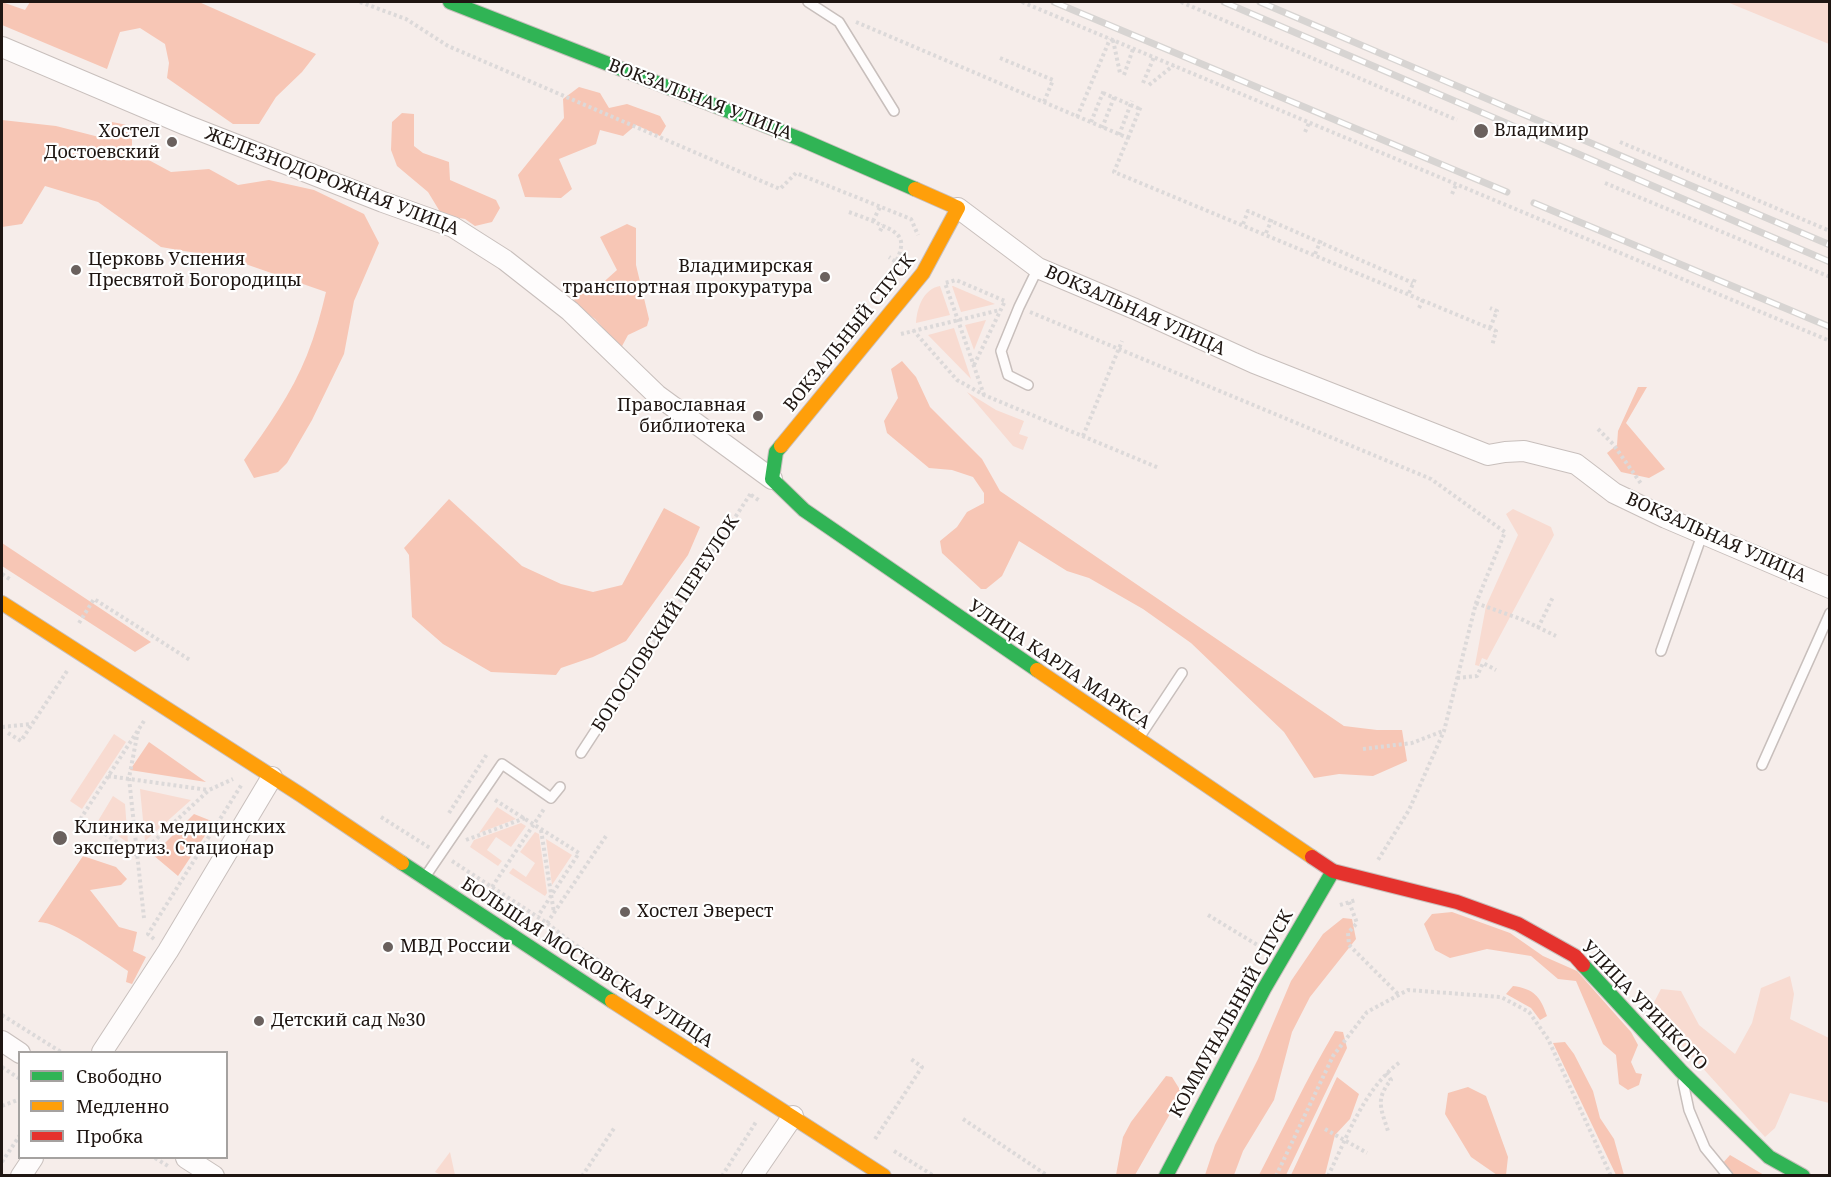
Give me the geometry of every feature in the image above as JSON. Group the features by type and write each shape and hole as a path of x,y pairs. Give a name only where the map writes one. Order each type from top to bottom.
{"main road":[{"name":"ВОКЗАЛЬНАЯ УЛИЦА","path":"450,2 800,139 958,208"},
{"name":"ВОКЗАЛЬНЫЙ СПУСК","path":"772,479 776,452 923,273 958,208"},
{"name":"УЛИЦА КАРЛА МАРКСА","path":"772,479 804,510 1333,871"},
{"name":"БОЛЬШАЯ МОСКОВСКАЯ УЛИЦА","path":"2,603 272,777 554,964 884,1176"},
{"name":"УЛИЦА УРИЦКОГО","path":"1333,871 1456,902 1518,924 1575,956 1681,1071 1769,1157 1803,1176"},
{"name":"КОММУНАЛЬНЫЙ СПУСК","path":"1166,1176 1264,989 1333,871"}],"street":[{"name":"ЖЕЛЕЗНОДОРОЖНАЯ УЛИЦА","path":"2,47 186,125 453,227 505,260 570,311 657,395 772,479"},
{"name":"ВОКЗАЛЬНАЯ УЛИЦА","path":"958,208 1038,268 1254,363 1488,455 1524,452 1576,464 1614,493 1702,535 1830,588"},
{"path":"103,1051 168,951 272,777"},
{"path":"2,1041 18,1052"},
{"path":"752,1176 793,1116"},
{"path":"21,1176 32,1159"},
{"path":"188,1159 214,1176"}],"lane":[{"path":"808,2 839,22 894,111"},
{"path":"1028,385 1008,375 1000,351 1018,307 1038,268"},
{"path":"1661,651 1702,535"},
{"path":"1762,765 1830,613"},
{"name":"БОГОСЛОВСКИЙ ПЕРЕУЛОК","path":"581,753 643,658"},
{"path":"1138,740 1182,673"},
{"path":"424,879 502,764 551,798 560,787"},
{"path":"1681,1071 1689,1110 1705,1148 1728,1176"}],"path":[{"path":"360,2 406,19 448,46 780,189 796,173 911,219 918,234 917,243"},
{"path":"1022,2 1830,341"},
{"path":"1181,2 1457,120"},
{"path":"839,22 848,18 1128,138"},
{"path":"1111,39 1122,74 1133,49"},
{"path":"1077,117 1111,39"},
{"path":"1143,83 1154,57"},
{"path":"1000,58 1053,80 1044,102"},
{"path":"1149,85 1174,65"},
{"path":"1091,122 1112,95"},
{"path":"1112,95 1133,104"},
{"path":"1102,128 1112,95"},
{"path":"1119,135 1133,104"},
{"path":"1133,104 1128,138 1114,172 1177,201 1243,224 1490,328 1496,331 1492,346"},
{"path":"1305,132 1309,123"},
{"path":"1620,142 1830,231"},
{"path":"1605,183 1830,277"},
{"path":"1452,194 1456,185"},
{"path":"873,221 880,207"},
{"path":"849,212 896,231 902,241 901,250 896,261 889,257"},
{"path":"1243,224 1248,212 1271,220 1414,281 1409,293"},
{"path":"1266,234 1271,220"},
{"path":"880,231 883,225"},
{"path":"1315,254 1321,241"},
{"path":"898,258 903,261"},
{"path":"984,395 945,283 956,280 1431,479 1506,532 1476,603 1444,731 1409,810 1383,851"},
{"path":"1419,308 1423,300"},
{"path":"974,365 1005,301"},
{"path":"1490,308 1497,311 1490,328"},
{"path":"1000,310 913,330 957,380 984,395 1159,468"},
{"path":"1083,436 1122,341"},
{"path":"1364,451 1366,445"},
{"name":"БОГОСЛОВСКИЙ ПЕРЕУЛОК","path":"643,658 751,495 760,501"},
{"path":"1538,628 1553,597"},
{"path":"78,624 94,599 190,660"},
{"path":"1476,603 1556,636"},
{"path":"8,733 21,741 78,652"},
{"path":"1457,678 1477,676 1483,663 1496,670"},
{"path":"76,825 147,715"},
{"path":"2,727 33,724"},
{"path":"139,729 129,778 144,918"},
{"path":"1363,749 1412,743 1444,731"},
{"path":"446,819 487,754"},
{"path":"108,776 209,790"},
{"path":"138,856 209,790 240,776"},
{"path":"148,934 245,780"},
{"path":"492,887 551,798"},
{"path":"490,807 495,799 579,854 538,916"},
{"path":"81,818 138,856"},
{"path":"525,818 442,852 547,923 606,836"},
{"path":"541,829 554,913"},
{"path":"464,847 474,831"},
{"path":"428,846 434,837"},
{"path":"454,862 459,855"},
{"path":"1350,902 1357,923 1348,933 1349,945 1399,995"},
{"path":"1208,915 1269,952"},
{"path":"1276,1176 1333,1056 1367,1012 1408,990 1501,997 1528,1012 1548,1040 1611,1176"},
{"path":"2,1015 58,1051"},
{"path":"875,1139 922,1067 911,1059"},
{"path":"1328,1176 1370,1092 1386,1072 1400,1062"},
{"path":"2,1067 18,1078"},
{"path":"1386,1072 1391,1080 1383,1090 1380,1104 1388,1131"},
{"path":"2,1106 18,1100"},
{"path":"722,1176 758,1119"},
{"path":"963,1119 1048,1176"},
{"path":"582,1176 615,1127"},
{"path":"1325,1129 1367,1153"},
{"path":"2,1162 18,1138"}],"shaded area":[{"path":"2,2 25,10 30,2 199,2 316,54 302,72 276,97 259,124 233,124 167,78 169,63 165,44 140,28 120,32 107,69 2,25"},
{"path":"1727,2 1829,2 1829,44"},
{"path":"579,87 600,93 609,108 627,104 660,116 666,126 660,136 636,125 623,136 600,130 596,144 559,159 572,189 561,198 525,197 518,175 564,118 563,99"},
{"path":"402,113 414,114 414,146 423,153 449,162 450,180 496,200 500,208 492,222 475,226 465,219 442,215 428,192 397,166 391,150 392,122"},
{"path":"2,120 56,126 99,137 112,122 132,126 132,151 171,172 209,169 238,185 269,180 314,190 364,214 379,243 354,301 344,354 312,420 287,463 278,472 254,478 244,460 278,410 301,369 315,332 326,292 231,259 161,247 98,202 45,186 22,224 2,227"},
{"path":"627,224 636,228 636,265 649,319 647,326 628,335 621,348 595,319 577,306 573,297 579,289 598,287 617,270 600,237"},
{"path":"940,286 950,315 916,323 925,295"},
{"path":"953,286 995,304 961,312"},
{"path":"986,320 974,350 965,325"},
{"path":"954,328 971,379 928,335"},
{"path":"902,361 916,377 930,407 982,459 1000,491 1344,726 1402,730 1407,761 1373,776 1339,774 1314,778 1284,732 1191,643 1143,609 1089,578 1067,571 1019,541 1002,576 986,589 981,589 942,553 940,541 957,527 967,512 984,503 984,493 973,477 952,470 929,468 887,433 884,421 898,398 891,369"},
{"path":"1638,387 1647,387 1626,423 1665,469 1649,478 1621,472 1607,453 1617,445 1618,431"},
{"path":"967,392 996,410 1024,421 1019,434 1028,437 1023,450 1013,446"},
{"path":"449,499 522,566 561,584 593,592 622,585 664,508 700,527 688,555 626,641 593,657 561,668 556,675 491,672 443,644 412,617 409,555 404,548"},
{"path":"1513,509 1551,527 1554,535 1487,660 1482,658 1479,666 1475,665 1486,606 1518,535 1506,514"},
{"path":"2,543 151,642 135,652 2,566"},
{"path":"114,734 126,742 82,809 70,801"},
{"path":"149,742 206,782 130,770"},
{"path":"140,789 191,800 145,841"},
{"path":"113,796 125,804 128,843 98,821"},
{"path":"497,807 516,819 479,833"},
{"path":"194,814 214,822 178,876 153,855"},
{"path":"521,823 526,826 511,847 496,837 487,850 502,861 498,866 470,847 474,840"},
{"path":"535,832 539,834 547,893 545,896 509,873 513,868 526,877 535,863 520,852"},
{"path":"546,839 572,855 552,885"},
{"path":"83,856 116,867 127,879 121,885 90,890 119,927 137,932 133,951 146,957 132,984 126,982 128,971 97,950 71,934 47,923 38,922"},
{"path":"1452,912 1510,933 1543,956 1577,971 1631,1032 1638,1045 1631,1062 1636,1073 1642,1074 1639,1085 1628,1090 1619,1084 1616,1055 1603,1044 1576,981 1558,979 1531,956 1487,949 1450,958 1435,950 1424,924 1432,914"},
{"path":"1343,918 1352,919 1356,939 1310,997 1292,1032 1274,1100 1243,1151 1234,1175 1205,1175 1215,1145 1258,1059 1291,981 1323,934"},
{"path":"1790,976 1794,994 1790,1019 1829,1038 1829,1103 1790,1093 1775,1128 1765,1137 1649,1012 1661,989 1681,991 1699,1025 1735,1054 1752,1023 1761,988"},
{"path":"1513,986 1526,989 1535,995 1542,1003 1547,1016 1540,1020 1531,1008 1506,994"},
{"path":"1335,1031 1343,1032 1347,1048 1286,1175 1259,1175 1305,1085"},
{"path":"1565,1042 1574,1054 1593,1091 1600,1118 1614,1139 1624,1175 1616,1175 1553,1043"},
{"path":"1166,1076 1172,1077 1182,1093 1135,1175 1116,1175 1123,1137 1131,1122"},
{"path":"1337,1077 1359,1094 1350,1119 1335,1135 1325,1175 1291,1175"},
{"path":"1468,1087 1486,1096 1508,1157 1506,1175 1497,1175 1471,1157 1445,1114 1448,1093"},
{"path":"450,1152 455,1175 441,1175 435,1172"},
{"path":"1730,1155 1764,1175 1731,1175 1722,1164"}],"railway":[{"path":"1054,2 1507,192"},
{"path":"1224,2 1830,262"},
{"path":"1260,2 1830,245"},
{"path":"1534,203 1830,327"}],"traffic: fast":[{"path":"450,2 800,139 915,189"},
{"path":"781,446 776,452 772,479 804,510 1037,670"},
{"path":"402,863 612,1001"},
{"path":"1166,1176 1264,989 1333,871"},
{"path":"1583,965 1681,1071 1769,1157 1803,1176"}],"traffic: slow":[{"path":"781,446 923,273 958,208 915,189"},
{"path":"2,603 301,795 402,863"},
{"path":"1037,670 1312,857"},
{"path":"612,1001 884,1176"}],"traffic: jam":[{"path":"1312,857 1333,871 1457,902 1518,924 1575,956 1583,965"}],"place":[{"name":"Владимир","path":"1481,131"},
{"name":"Хостел Достоевский","path":"172,142"},
{"name":"Церковь Успения Пресвятой Богородицы","path":"76,270"},
{"name":"Владимирская транспортная прокуратура","path":"825,277"},
{"name":"Православная библиотека","path":"758,416"},
{"name":"Клиника медицинских экспертиз. Стационар","path":"60,838"},
{"name":"Хостел Эверест","path":"625,912"},
{"name":"МВД России","path":"388,947"},
{"name":"Детский сад №30","path":"259,1021"}]}
